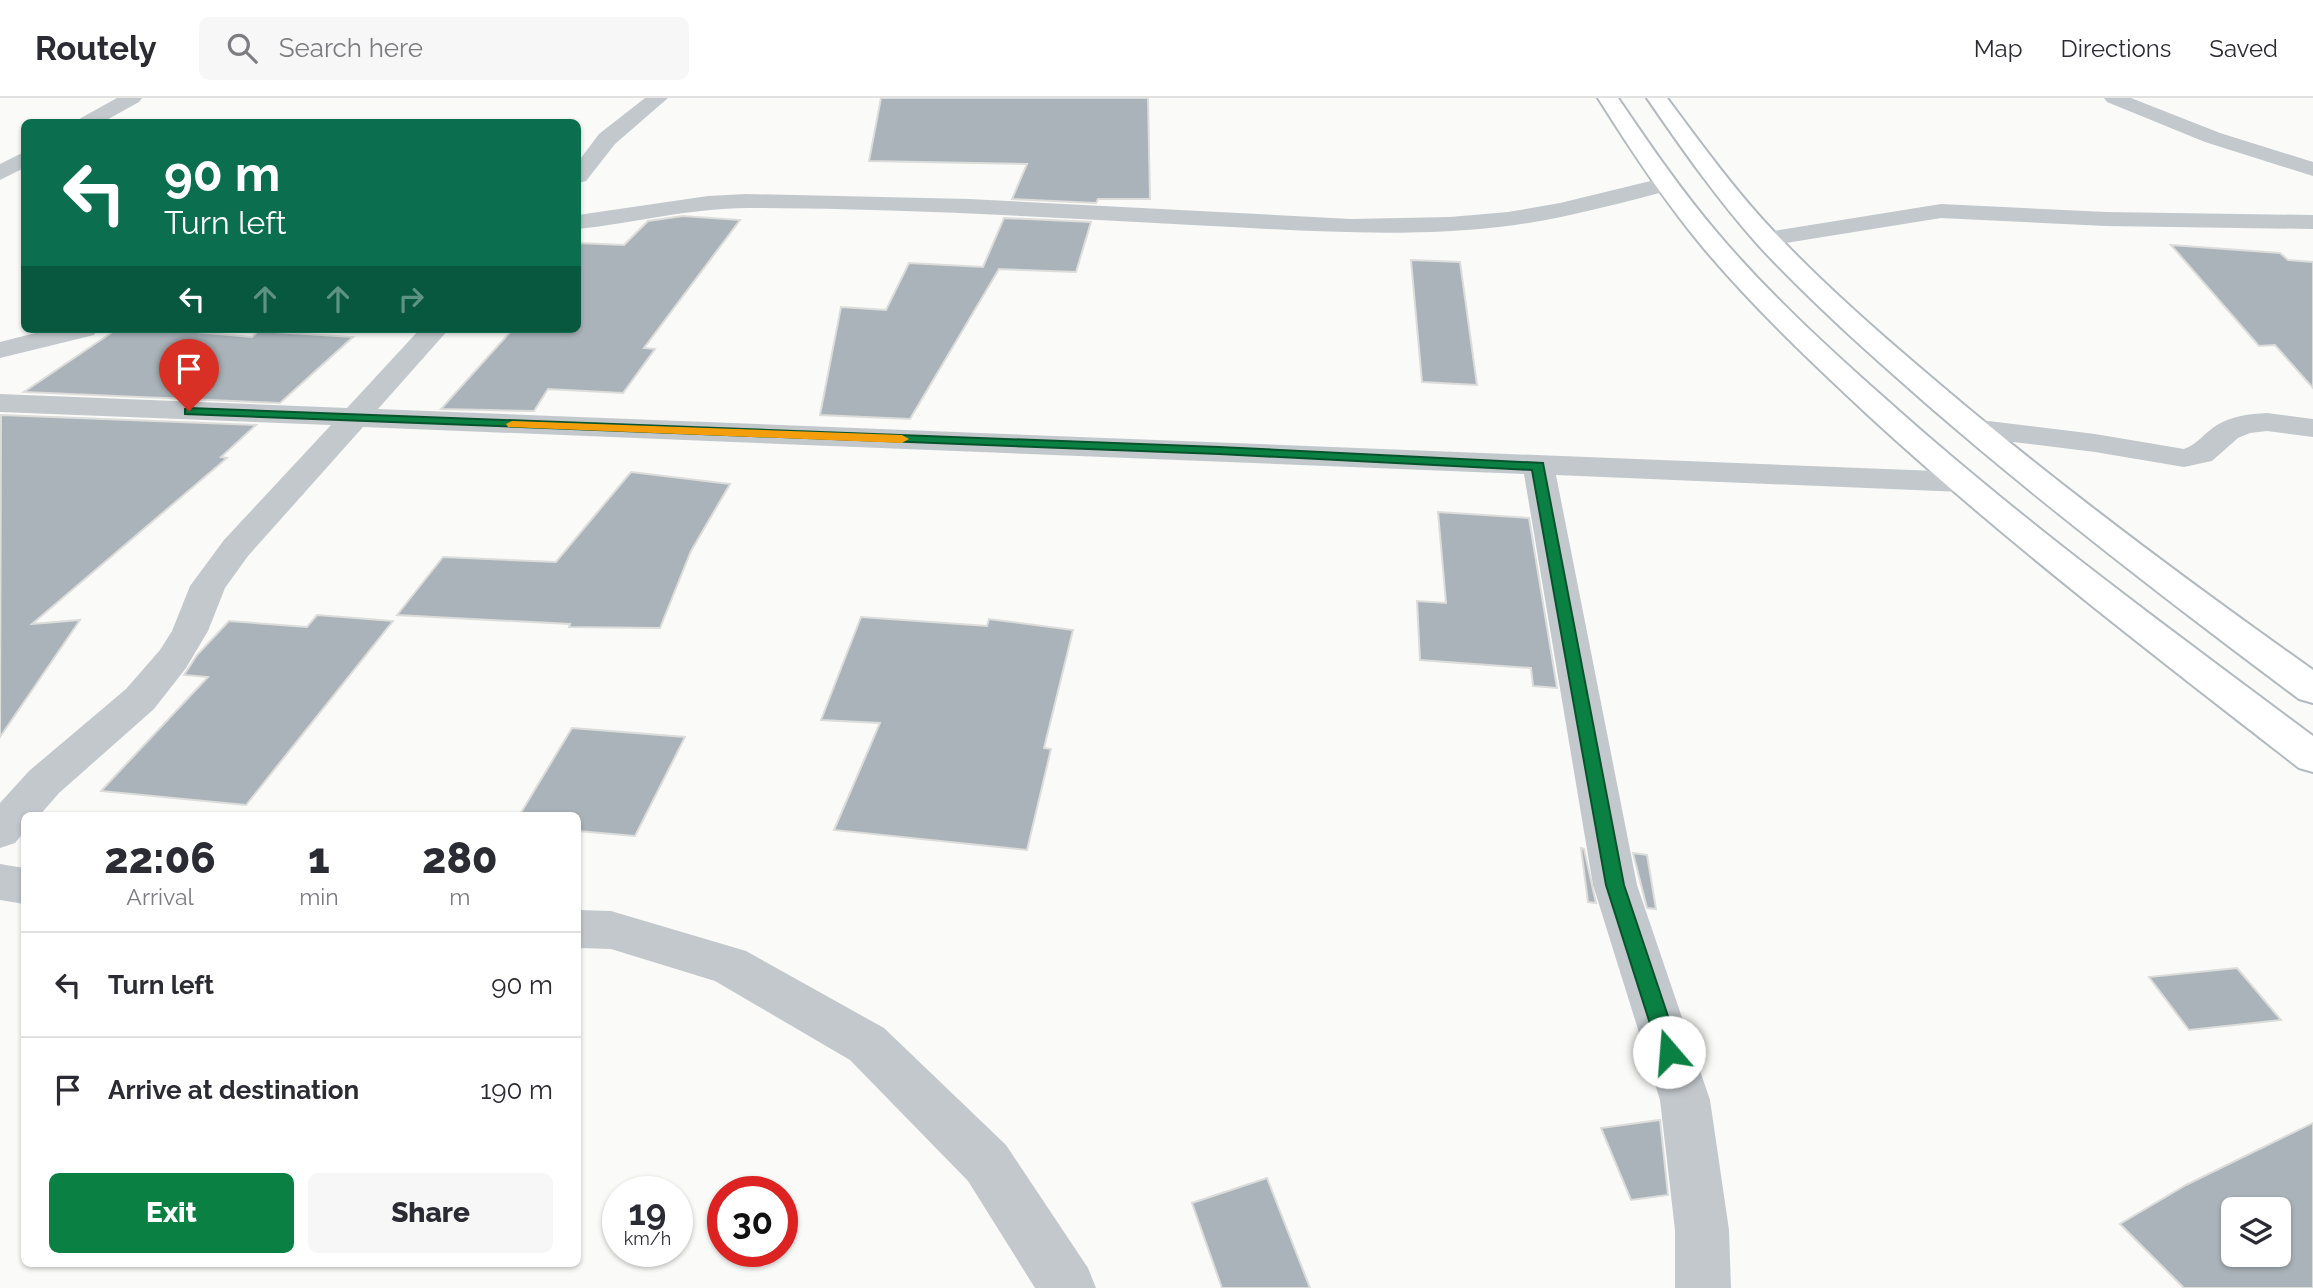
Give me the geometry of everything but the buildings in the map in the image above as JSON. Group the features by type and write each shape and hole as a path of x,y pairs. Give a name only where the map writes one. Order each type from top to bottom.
{"main road":[{"path":"1608,98 1667,184 1709,239 1786,323 1925,453 2098,594 2313,757"},
{"path":"1657,98 1709,170 1767,239 1850,321 1972,428 2165,582 2313,689"}],"street":[{"path":"94,119 132,98"},
{"path":"581,172 607,139 658,98"},
{"path":"2115,98 2196,132 2313,169"},
{"path":"0,173 21,161"},
{"path":"581,222 708,203 746,201 969,206 1351,226 1450,224 1534,214 1667,184"},
{"path":"1767,239 1941,211 2106,219 2313,222"},
{"path":"0,350 67,333"},
{"path":"0,831 44,782 140,699 184,640 208,586 220,568 351,418 431,333"},
{"path":"0,403 1962,482"},
{"path":"1972,428 2095,443 2184,458 2201,454 2227,432 2244,424 2267,422 2313,428"},
{"path":"1538,466 1615,885 1685,1100 1702,1230 1703,1288"},
{"path":"0,805 44,782"},
{"path":"0,882 21,886"},
{"path":"581,929 611,930 729,965 867,1044 987,1163 1068,1288"}],"slow traffic":[{"path":"512,424 902,439"}],"route":[{"path":"189,411 1219,450 1538,466 1615,885 1669,1052"}]}
